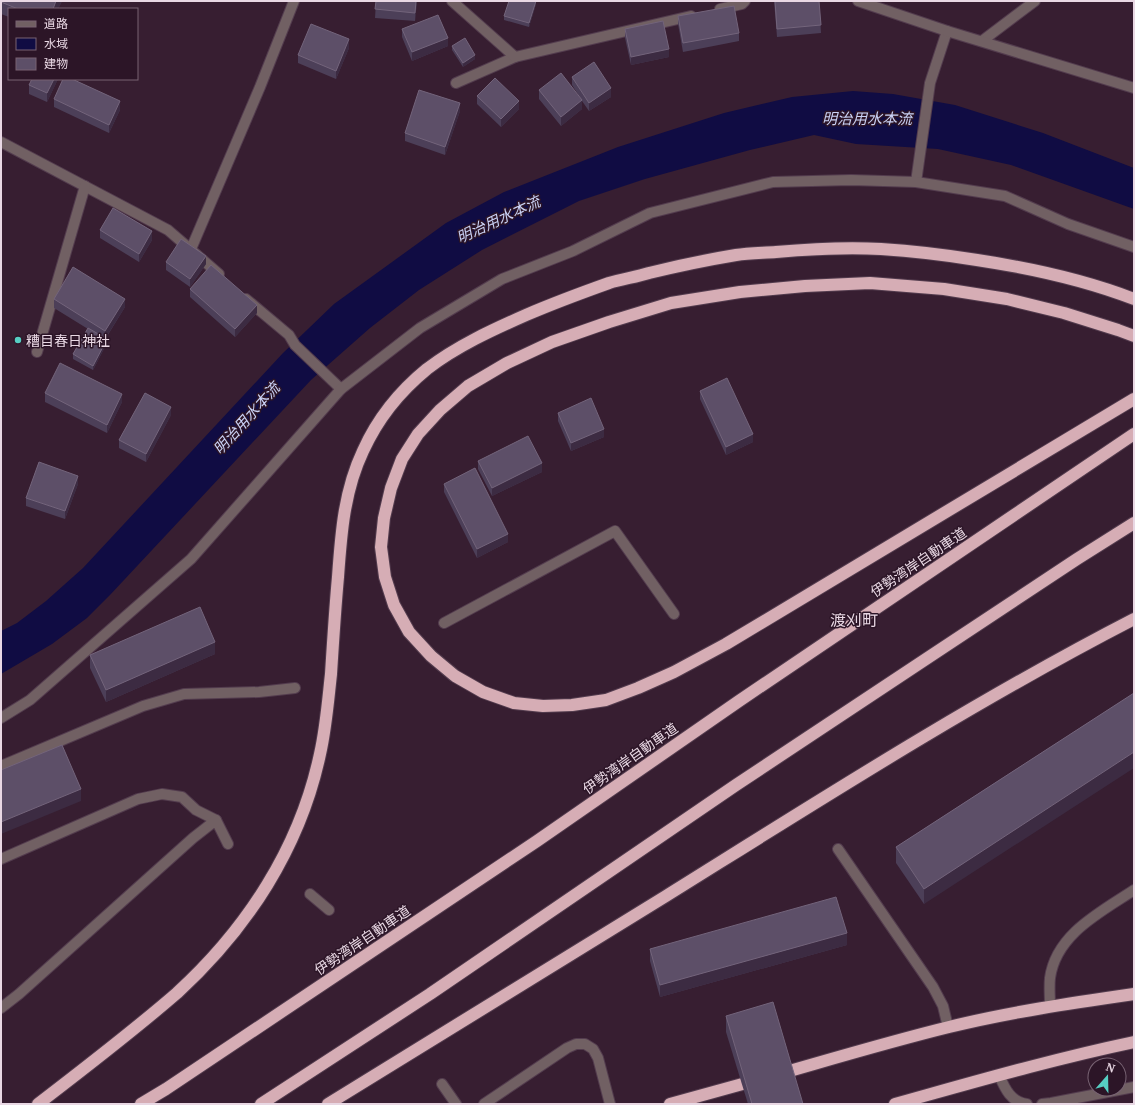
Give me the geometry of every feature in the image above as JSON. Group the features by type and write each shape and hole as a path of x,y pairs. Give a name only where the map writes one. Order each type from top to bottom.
{"highway":[{"path":"38,1104 130,1032 179,991 213,956 240,925 264,891 283,859 297,828 309,795 320,754 330,678 340,548 344,512 350,482 362,452 378,423 399,396 427,370 461,347 503,325 554,303 613,282 670,268 739,255 806,249 879,249 950,256 1012,265 1067,278 1134,299"},
{"path":"1134,336 1064,313 1007,299 944,289 870,283 805,286 740,292 671,303 609,322 552,342 507,363 468,386 440,410 418,434 402,459 391,488 384,518 381,547 385,577 394,605 409,632 431,656 455,676 483,692 514,703 543,706 572,705 606,700 674,672 726,644 1134,399"},
{"name":"伊勢湾岸自動車道","path":"141,1104 518,854 745,697 1134,434"},
{"path":"261,1104 430,994 736,785 1077,559 1134,523"},
{"path":"328,1104 796,815 981,703 1134,618"},
{"path":"670,1104 948,1027 1050,1006 1134,994"},
{"path":"894,1104 999,1075 1096,1050 1134,1042"}],"street":[{"path":"191,249 260,87 294,1"},
{"path":"452,1 515,58"},
{"path":"712,11 742,4 745,1"},
{"path":"858,1 947,31 1134,88"},
{"path":"982,41 1035,1"},
{"path":"456,83 515,58 697,14"},
{"path":"916,182 930,83 947,31"},
{"path":"1,142 168,230 224,278"},
{"path":"1,718 30,700 191,559 341,389 420,328 502,279 573,251 650,213 773,182 851,180 916,182 1005,196 1068,224 1134,247"},
{"path":"37,352 85,186"},
{"path":"240,293 289,335 295,345 341,389"},
{"path":"444,623 615,531 674,614"},
{"path":"1,766 143,706 184,694 259,692 296,688"},
{"path":"1,859 138,800 162,794 182,797 196,810 216,820 228,844"},
{"path":"1,1008 19,994 193,838 216,820"},
{"path":"838,849 933,987 943,1006 948,1027"},
{"path":"1050,1006 1050,979 1060,949 1072,934 1084,924 1134,890"},
{"path":"310,894 329,910"},
{"path":"484,1104 567,1048 576,1044 585,1044 593,1049 598,1058 610,1104"},
{"path":"999,1075 1005,1089 1012,1098 1021,1103 1027,1104"},
{"path":"442,1084 456,1104"},
{"path":"1042,1104 1134,1087"}],"water":[{"name":"明治用水本流","path":"853,91 893,94 955,105 1043,133 1134,168 1134,209 1011,165 938,149 856,144 814,135 750,150 645,179 579,201 482,250 419,290 370,328 311,380 87,618 52,644 1,674 1,631 17,623 46,601 83,568 283,353 334,304 446,223 504,192 618,147 724,113 792,97"}],"building":[{"path":"56,1 53,8 16,8 1,2"},
{"path":"376,1 416,1 415,13 375,9"},
{"path":"509,1 536,1 529,23 504,16"},
{"path":"775,1 819,1 821,25 777,29"},
{"path":"734,6 739,33 683,43 678,16"},
{"path":"438,15 448,38 412,52 402,29"},
{"path":"663,21 669,49 631,57 625,29"},
{"path":"311,24 349,39 336,71 298,55"},
{"path":"465,38 475,55 463,63 452,46"},
{"path":"594,62 611,88 589,103 572,77"},
{"path":"561,73 582,100 561,117 539,90"},
{"path":"495,78 519,101 501,119 477,96"},
{"path":"32,80 54,80 47,93 29,85"},
{"path":"63,80 74,80 120,101 109,125 54,99"},
{"path":"419,90 460,103 445,147 405,133"},
{"path":"113,208 152,231 139,254 100,230"},
{"path":"181,239 206,256 190,279 166,262"},
{"path":"211,265 257,305 235,329 190,289"},
{"path":"73,267 125,299 105,331 54,299"},
{"path":"88,328 107,339 93,366 73,354"},
{"path":"60,363 122,394 107,425 45,393"},
{"path":"727,378 753,434 726,447 700,391"},
{"path":"145,393 171,407 146,454 119,440"},
{"path":"591,398 604,429 571,443 558,413"},
{"path":"528,436 542,463 492,488 478,461"},
{"path":"39,462 78,476 65,511 26,498"},
{"path":"475,468 508,534 477,549 444,484"},
{"path":"200,607 215,642 106,690 90,655"},
{"path":"1134,693 1134,752 924,889 896,847"},
{"path":"62,745 81,789 1,822 1,770"},
{"path":"836,897 847,933 660,985 650,949"},
{"path":"773,1002 803,1104 752,1104 726,1016"}],"place":[{"name":"糟目春日神社","path":"18,340"}],"district":[{"name":"渡刈町","path":"854,620"}]}
